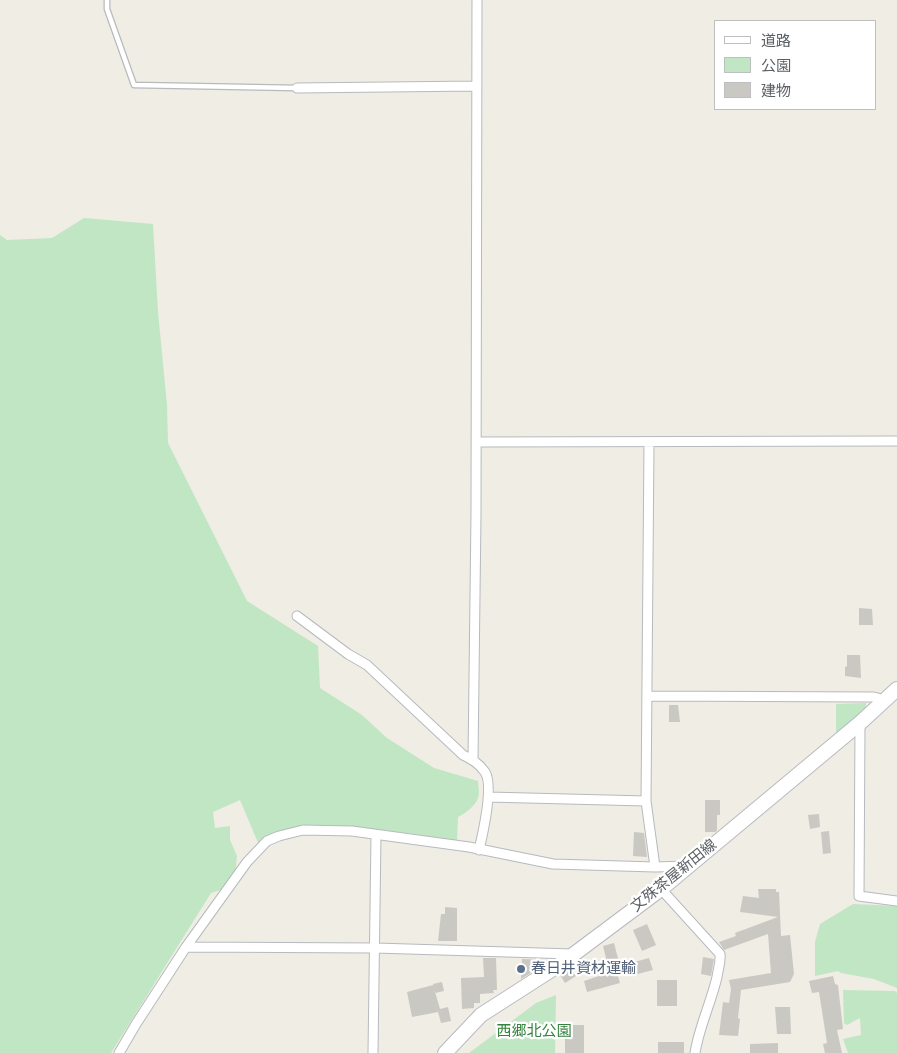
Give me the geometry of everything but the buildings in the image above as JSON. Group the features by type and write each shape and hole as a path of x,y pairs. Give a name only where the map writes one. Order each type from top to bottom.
{"main road":[{"name":"文殊茶屋新田線","path":"445,1053 481,1015 574,954 661,888 860,723 897,689"}],"street":[{"path":"473,760 476,513 477,0"},
{"path":"297,88 477,86"},
{"path":"476,442 897,441"},
{"path":"649,442 646,802 655,867"},
{"path":"297,616 348,654 367,665 463,755 473,760 486,773 487,816 479,850"},
{"path":"647,696 874,696 885,700"},
{"path":"860,723 859,896 897,901"},
{"path":"488,797 646,802"},
{"path":"119,1053 186,947 247,862 268,841 279,836 304,830 352,831 479,850 553,864 687,866"},
{"path":"373,1053 376,835"},
{"path":"661,888 720,954 720,964 713,996 697,1039 695,1053"},
{"path":"186,947 375,948 574,954"}],"lane":[{"path":"107,0 107,9 134,85 297,88"}],"green space":[{"path":"84,218 153,224 158,312 167,405 168,443 247,601 318,646 320,688 362,715 387,738 434,768 478,781 479,794 473,806 458,817 457,841 384,830 323,826 295,828 273,834 259,845 240,800 213,812 215,828 230,826 230,840 237,856 235,876 224,889 211,893 111,1053 0,1053 0,235 7,240 52,238"},
{"path":"866,703 866,712 836,737 836,704"},
{"path":"853,904 897,906 897,988 874,979 838,971 815,976 815,942 820,924"},
{"path":"843,990 895,991 897,993 897,1053 848,1053 843,1039 861,1035 860,1018 847,1025 844,1023"},
{"name":"西郷北公園","path":"556,995 555,1053 469,1053 536,1003"}],"place":[{"name":"春日井資材運輸","path":"521,969"}]}
